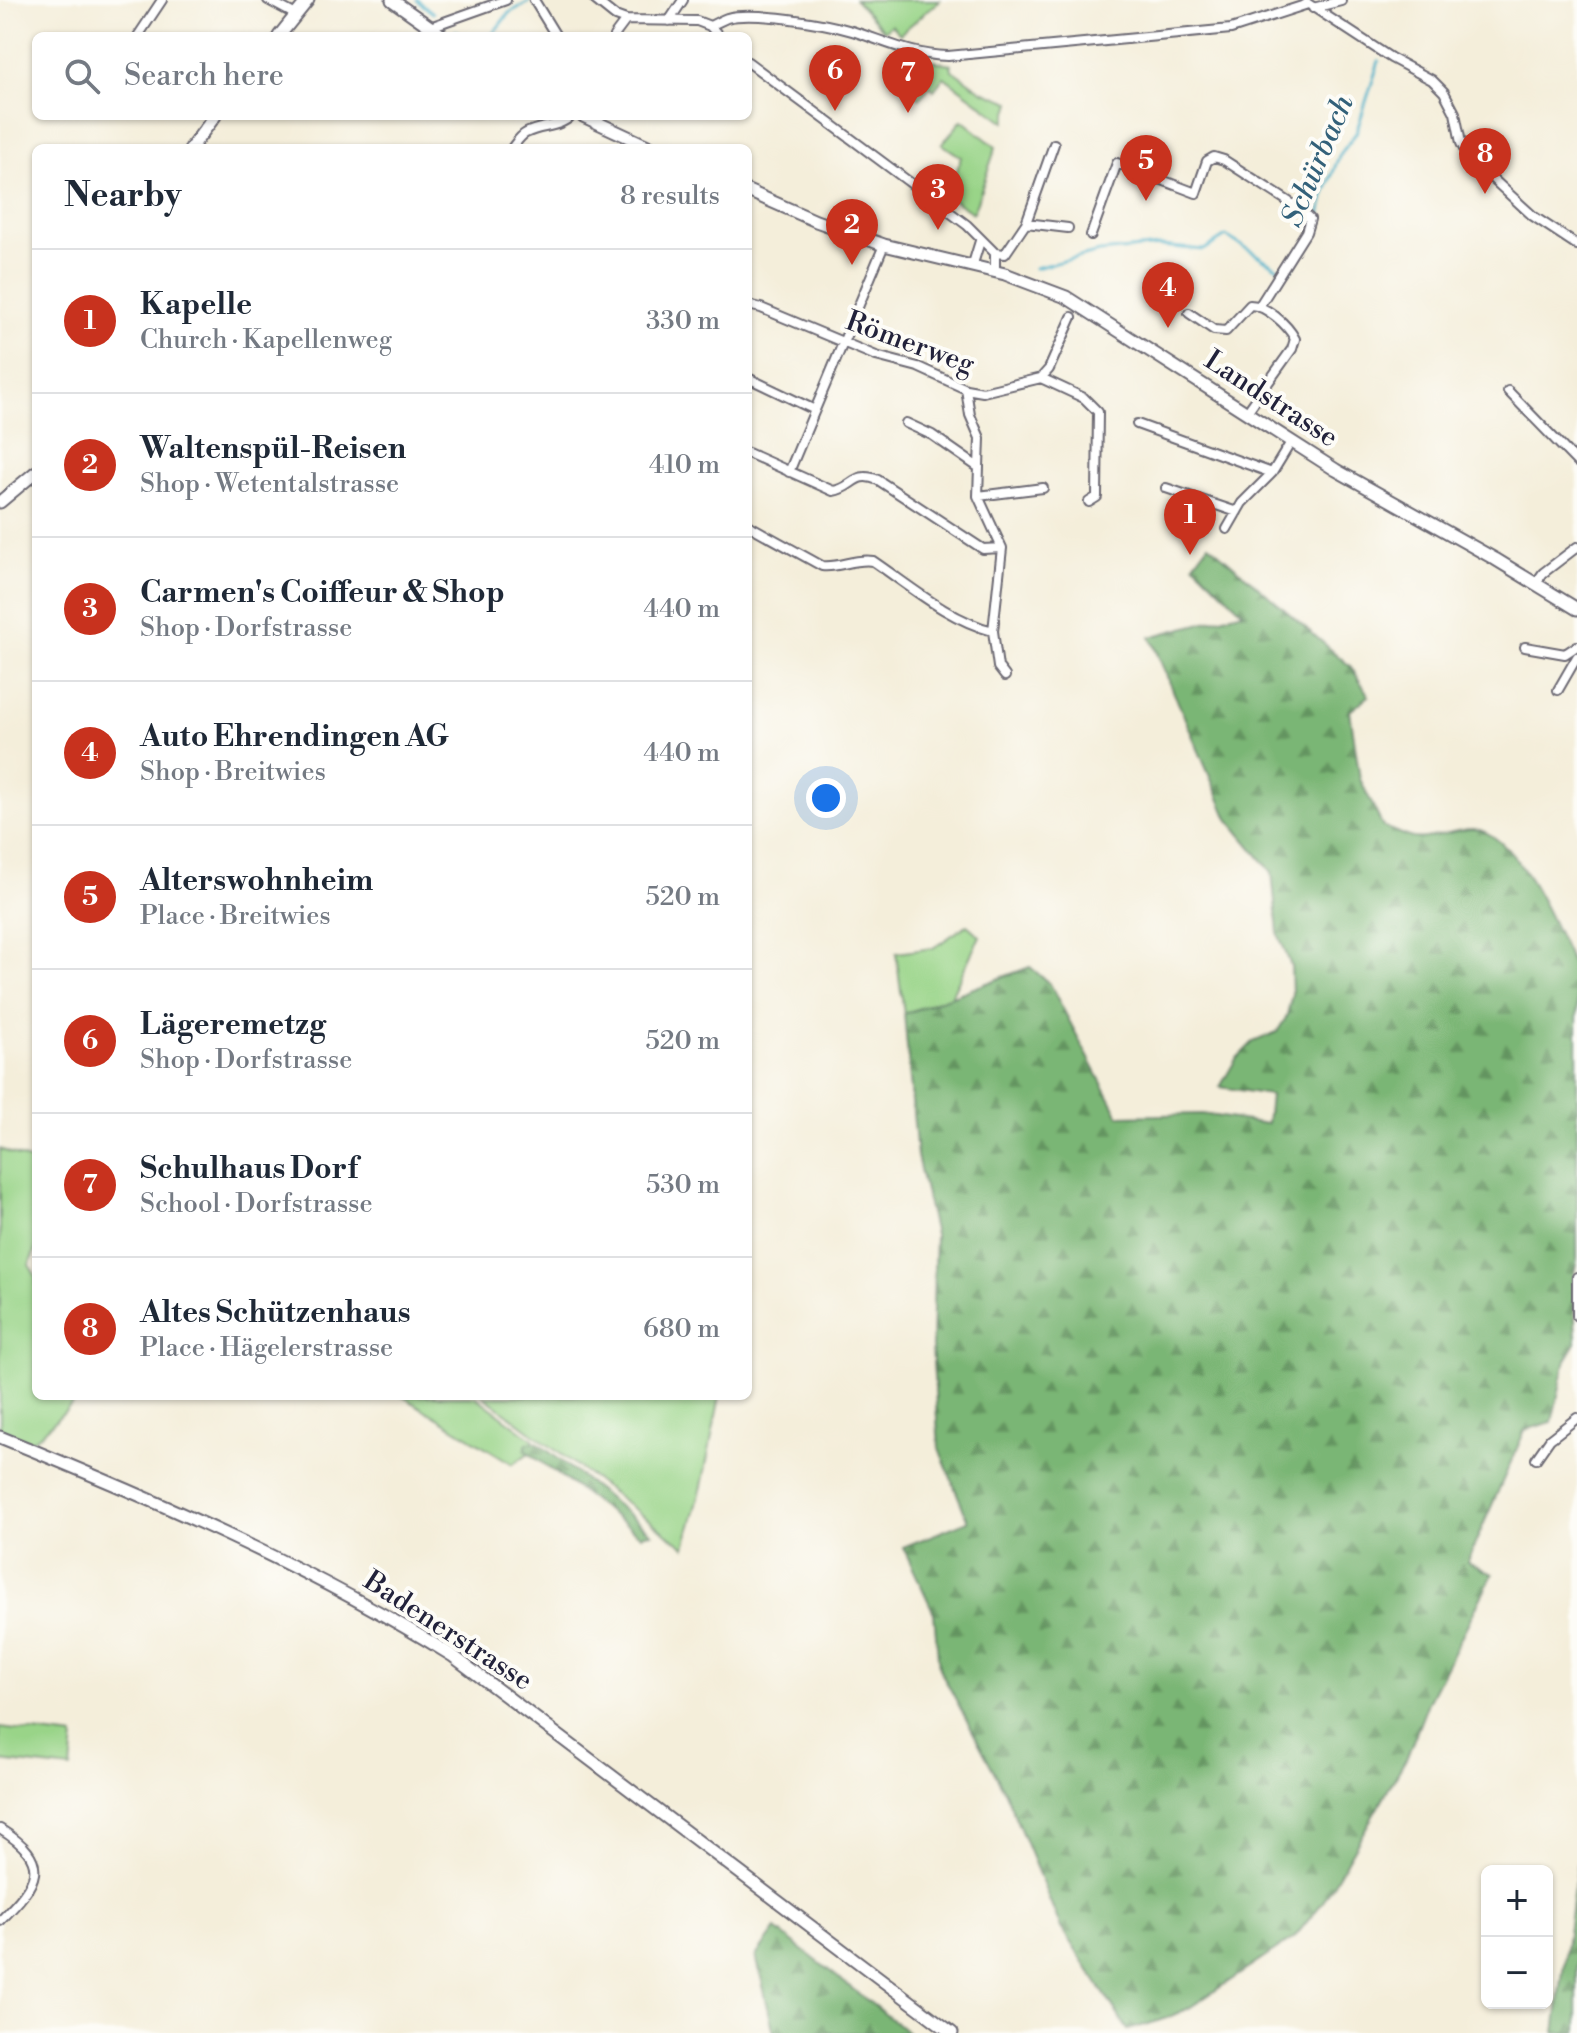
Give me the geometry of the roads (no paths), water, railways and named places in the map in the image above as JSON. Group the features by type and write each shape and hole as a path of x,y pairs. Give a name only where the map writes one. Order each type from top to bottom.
{"street":[{"path":"141,32 162,0"},
{"path":"268,0 296,15"},
{"path":"282,32 308,0"},
{"path":"392,0 437,32"},
{"path":"430,27 506,0"},
{"path":"534,0 554,32"},
{"path":"595,0 615,16 626,20 688,19 710,26 715,32"},
{"path":"669,21 683,0"},
{"path":"710,26 726,18 745,16 802,22 849,30 897,49 948,56 1231,29 1309,4 1341,1"},
{"path":"1309,4 1391,58 1432,80 1444,92 1455,113 1461,143 1467,155 1533,216 1577,245"},
{"path":"617,32 626,20"},
{"path":"752,65 967,225 995,253 1005,254 1026,223 1054,144"},
{"path":"194,144 212,120"},
{"path":"516,144 529,131 566,120"},
{"path":"592,120 644,144"},
{"path":"1091,235 1117,163 1196,193 1207,161 1214,157 1224,160 1297,207 1310,219 1306,232 1260,305"},
{"name":"Landstrasse","path":"752,193 816,221 884,245 995,272 1066,297 1336,470 1577,609"},
{"path":"1026,223 1068,228"},
{"path":"972,267 980,241"},
{"path":"789,472 884,245"},
{"path":"995,253 995,272"},
{"path":"1189,313 1214,330 1226,331 1250,305 1260,305 1291,330 1295,339 1292,349 1247,412"},
{"name":"Römerweg","path":"752,306 876,356 918,367 966,389 983,392 1041,378"},
{"path":"1072,317 1049,369 1041,378 1084,398 1098,412 1097,497 1089,502"},
{"path":"752,380 815,410"},
{"path":"966,389 970,415 980,438 978,496 1002,548 993,631 998,667 1005,676"},
{"path":"1508,391 1577,462"},
{"path":"906,423 932,435 978,467"},
{"path":"1137,424 1272,473"},
{"path":"1227,529 1237,512 1272,473 1291,442"},
{"path":"752,455 833,491 843,490 858,477 867,475 983,549 1002,548"},
{"path":"0,502 32,475"},
{"path":"978,496 1043,488"},
{"path":"1166,488 1237,512"},
{"path":"752,527 822,566 835,567 860,559 873,561 949,612 976,627 993,631"},
{"path":"1536,583 1543,573 1577,547"},
{"path":"1525,647 1565,654 1577,646"},
{"path":"1558,690 1577,657"},
{"path":"1577,1277 1577,1316"},
{"path":"1536,1459 1550,1439 1577,1418"},
{"name":"Badenerstrasse","path":"0,1437 265,1551 382,1612 453,1656 952,2033"},
{"path":"0,1829 20,1841 34,1858 34,1872 27,1891 0,1921"}],"waterway":[{"path":"417,0 433,13"},
{"path":"494,32 509,13 529,2"},
{"name":"Schürbach","path":"1285,272 1290,271 1317,228 1339,156 1356,133 1379,61"},
{"name":"Schürbach","path":"1035,268 1100,252 1160,246 1204,250 1226,236 1278,268"}],"place":[{"name":"Lägeremetzg","path":"835,111"},
{"name":"Schulhaus Dorf","path":"908,113"},
{"name":"Altes Schützenhaus","path":"1485,194"},
{"name":"Alterswohnheim","path":"1146,201"},
{"name":"Carmen's Coiffeur & Shop","path":"938,230"},
{"name":"Waltenspül-Reisen","path":"852,265"},
{"name":"Auto Ehrendingen AG","path":"1168,328"},
{"name":"Kapelle","path":"1190,555"}]}
